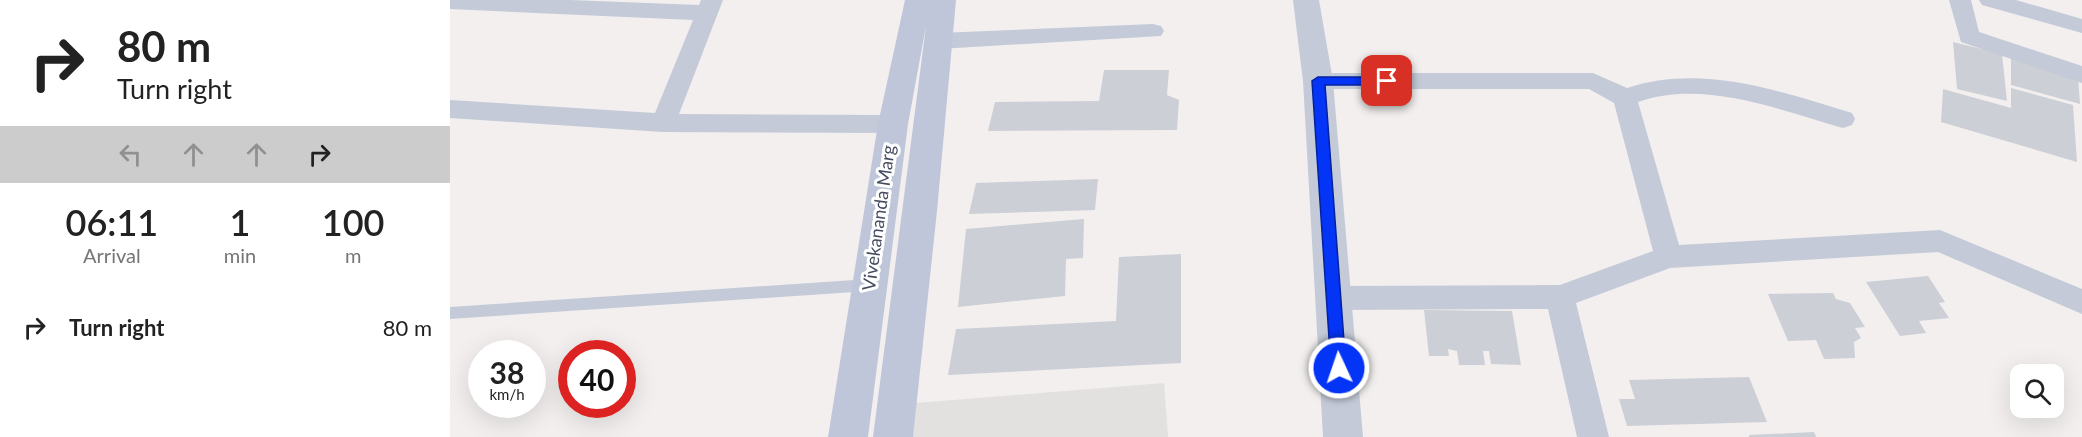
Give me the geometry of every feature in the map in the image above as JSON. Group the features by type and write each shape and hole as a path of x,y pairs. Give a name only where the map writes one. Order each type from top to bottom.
{"main road":[{"name":"Vivekananda Marg","path":"848,437 892,124 918,0"},
{"path":"893,437 943,0"}],"street":[{"path":"1306,0 1318,81 1343,437"},
{"path":"1960,0 1969,37 2082,75"},
{"path":"1990,0 2082,26"},
{"path":"450,2 710,7 663,123"},
{"path":"939,40 1153,31"},
{"path":"1318,81 1593,81 1625,98 1669,257"},
{"path":"1625,98 1646,90 1691,85 1763,97 1843,119"},
{"path":"450,110 663,123 892,124"},
{"path":"1335,298 1560,297 1669,257 1940,241 2082,302"},
{"path":"1560,297 1593,437"}],"lane":[{"path":"450,313 869,285"}],"shaded area":[{"path":"1164,383 1168,437 913,437 916,403"}],"building":[{"path":"1953,42 2002,54 2007,101 1957,89"},
{"path":"2011,58 2078,76 2080,104 2011,85"},
{"path":"1104,70 1169,70 1167,95 1179,100 1177,130 988,131 995,102 1099,101"},
{"path":"2011,88 2073,105 2077,162 1941,122 1943,89 2011,108"},
{"path":"1098,179 1095,210 969,214 976,183"},
{"path":"1084,219 1083,258 1066,259 1065,296 958,307 966,229"},
{"path":"1181,254 1181,363 948,375 956,329 1116,321 1119,257"},
{"path":"1928,276 1945,302 1939,303 1949,318 1919,321 1926,333 1900,336 1866,282"},
{"path":"1833,293 1836,299 1850,303 1865,327 1855,328 1861,338 1854,342 1855,358 1824,359 1816,340 1788,341 1768,294"},
{"path":"1424,310 1512,311 1521,365 1491,364 1489,351 1483,351 1485,365 1459,365 1457,351 1448,349 1449,356 1429,356"},
{"path":"1749,377 1767,422 1627,426 1619,399 1635,399 1629,380"},
{"path":"1814,432 1816,437 1749,437 1749,435"}],"route":[{"path":"1339,368 1318,81 1387,81"}]}
